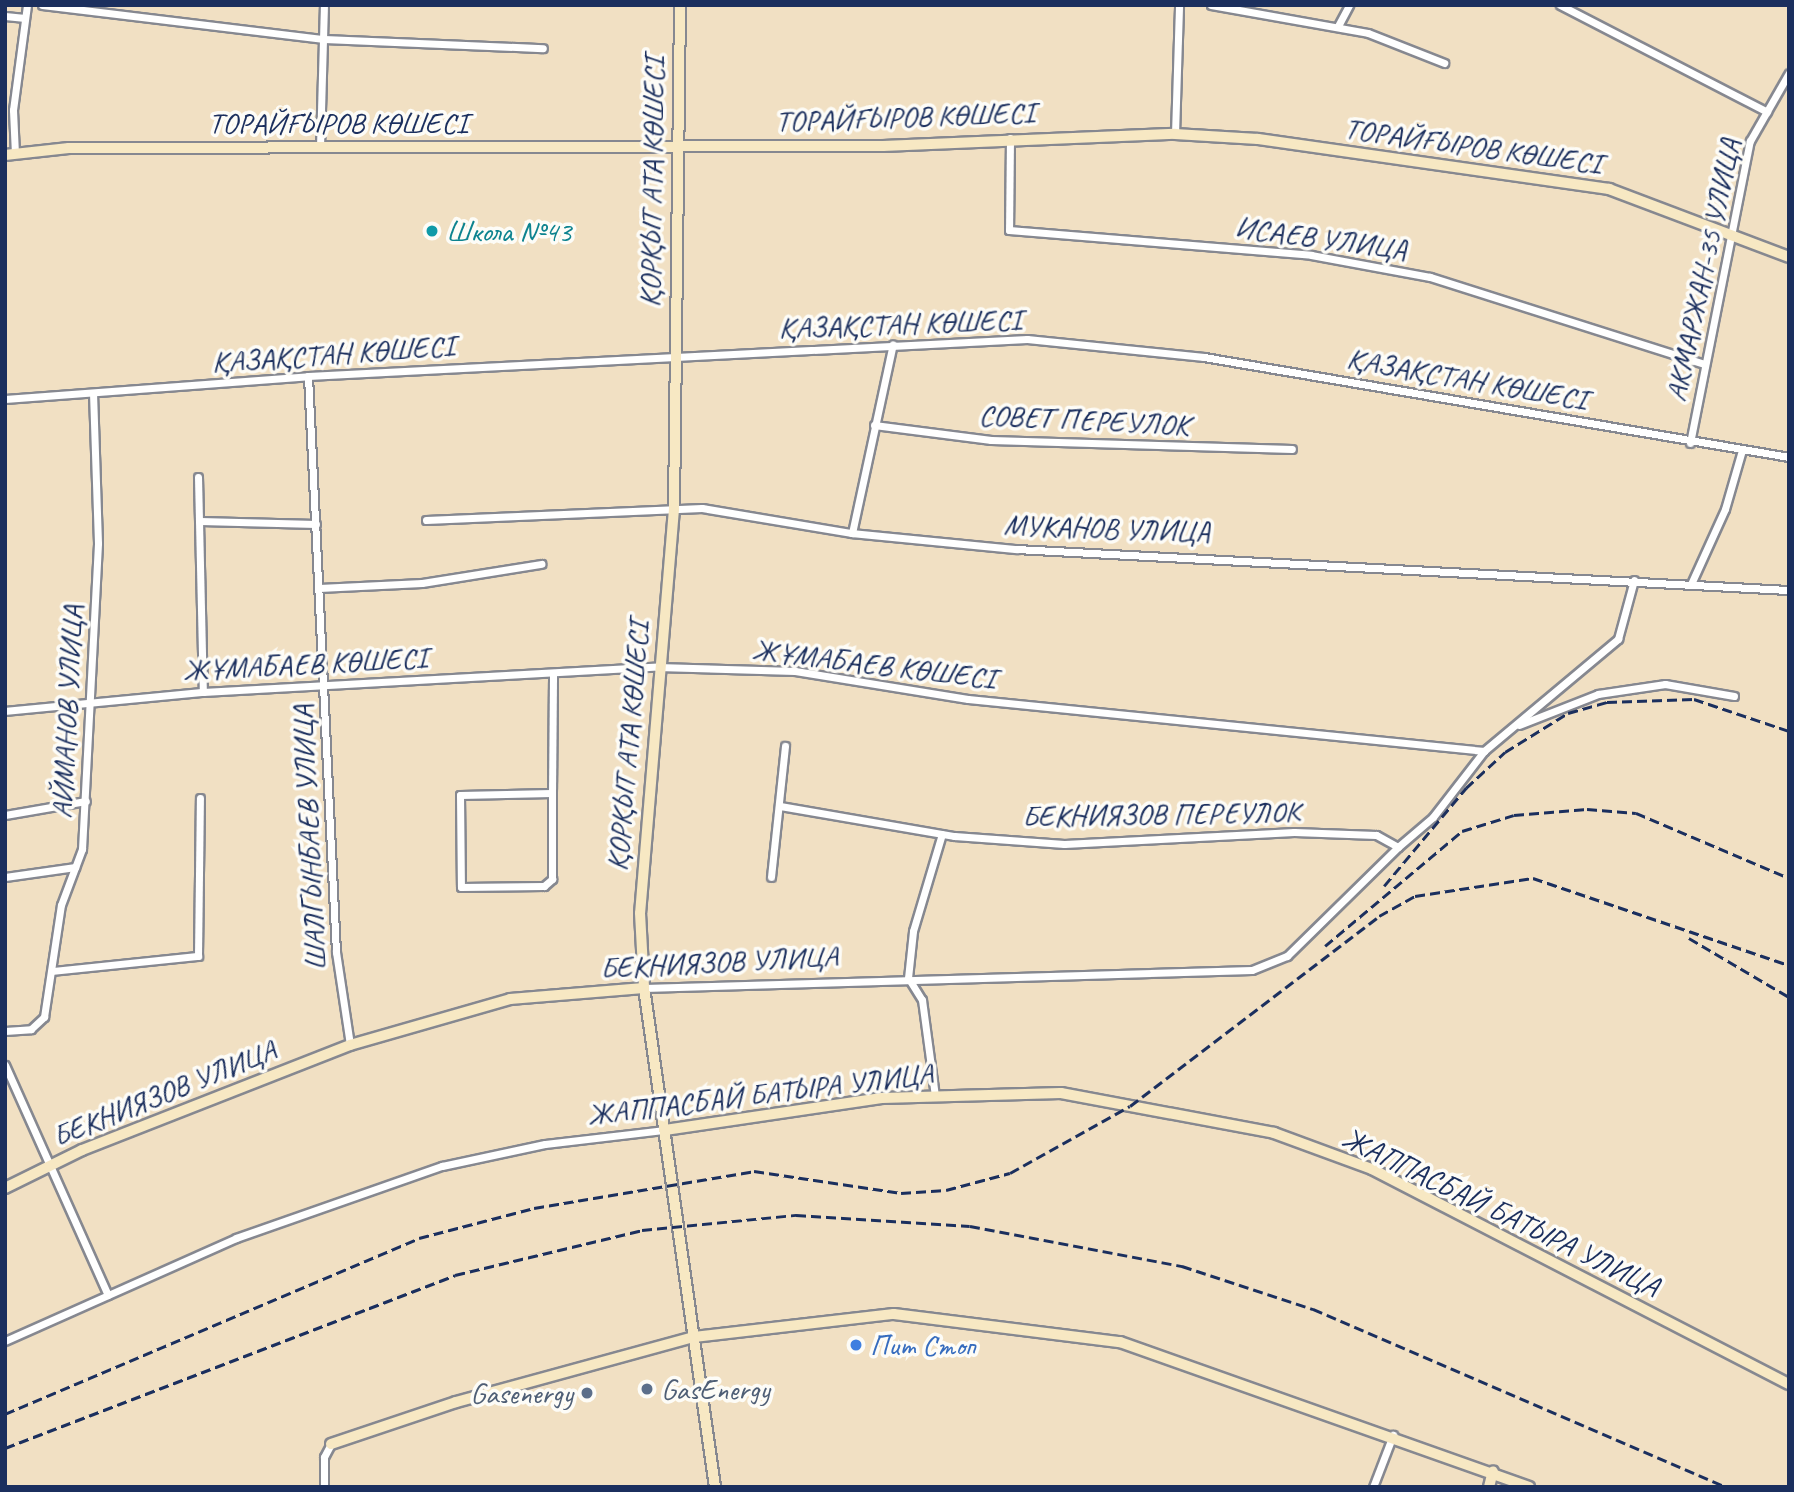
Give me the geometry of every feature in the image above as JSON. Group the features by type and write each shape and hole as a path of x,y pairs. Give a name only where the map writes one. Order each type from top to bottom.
{"street":[{"path":"10,154 9,118 27,5"},
{"path":"42,5 324,39 543,48"},
{"path":"320,147 324,5"},
{"name":"ҚОРҚЫТ АТА КӨШЕСІ","path":"680,5 673,358 674,509 657,667 640,913 644,988 715,1487"},
{"path":"1175,134 1179,5"},
{"path":"1210,5 1338,26 1444,63"},
{"path":"1338,26 1349,5"},
{"path":"1560,5 1767,112"},
{"path":"5,16 25,18"},
{"name":"АКМАРЖАН-35 УЛИЦА","path":"1690,443 1728,237 1750,141 1789,73"},
{"name":"ТОРАЙҒЫРОВ КӨШЕСІ","path":"10,154 320,147 678,146 1175,134 1258,139 1609,190 1728,237 1789,257"},
{"name":"ИСАЕВ УЛИЦА","path":"1010,138 1009,230 1311,255 1430,277 1704,364"},
{"name":"ҚАЗАҚСТАН КӨШЕСІ","path":"5,400 309,376 893,344 1027,340 1204,357 1690,443 1789,457"},
{"path":"852,533 893,344"},
{"name":"ШАЛГЫНБАЕВ УЛИЦА","path":"309,376 336,952 350,1045"},
{"name":"АЙМАНОВ УЛИЦА","path":"5,1031 40,1025 52,971 61,905 75,867 86,801 93,700 98,543 93,394"},
{"name":"СОВЕТ ПЕРЕУЛОК","path":"874,425 991,440 1292,449"},
{"path":"1691,584 1725,509 1742,450"},
{"path":"198,477 203,692"},
{"name":"МУКАНОВ УЛИЦА","path":"426,520 674,509 852,533 1016,549 1789,590"},
{"path":"200,521 316,524"},
{"path":"319,588 422,583 541,564"},
{"name":"БЕКНИЯЗОВ УЛИЦА","path":"5,1188 49,1166 350,1045 510,999 644,988 908,978 1252,970 1287,956 1398,847 1433,817 1484,751 1618,639 1634,580"},
{"name":"ЖҰМАБАЕВ КӨШЕСІ","path":"5,711 93,700 203,692 657,667 795,671 968,699 1484,751"},
{"path":"552,674 552,793 549,884 461,887 460,795 552,793"},
{"path":"1512,728 1612,692 1665,684 1734,696"},
{"path":"771,877 781,806 785,746"},
{"path":"52,971 198,956 200,798"},
{"path":"5,815 86,801"},
{"name":"БЕКНИЯЗОВ ПЕРЕУЛОК","path":"781,806 942,834 1064,844 1294,832 1377,835 1398,847"},
{"path":"935,1096 922,1000 908,978 913,931 942,834"},
{"path":"5,877 75,867"},
{"path":"5,1065 107,1295"},
{"name":"ЖАППАСБАЙ БАТЫРА УЛИЦА","path":"5,1341 236,1238 442,1166 545,1144 665,1130 882,1098 1061,1093 1274,1133 1372,1169 1789,1384"},
{"path":"324,1487 331,1444 443,1405 694,1337 894,1314 1038,1329 1120,1342 1394,1434 1529,1487"},
{"path":"1373,1487 1394,1434"},
{"path":"1489,1487 1493,1471"}],"railway":[{"path":"1384,886 1466,788 1505,752 1568,713 1607,702 1694,699 1789,731"},
{"path":"1325,946 1462,831 1514,815 1587,809 1636,813 1789,878"},
{"path":"5,1414 419,1238 534,1208 754,1171 901,1193 946,1190 1010,1173 1130,1106 1379,916 1415,896 1533,878 1789,965"},
{"path":"1689,938 1789,997"},
{"path":"5,1448 455,1275 642,1230 796,1215 970,1226 1182,1266 1313,1309 1727,1487"}],"place":[{"name":"Школа №43","path":"432,231"},
{"name":"Пит Стоп","path":"856,1345"},
{"name":"GasEnergy","path":"647,1389"},
{"name":"Gasenergy","path":"587,1393"}]}
